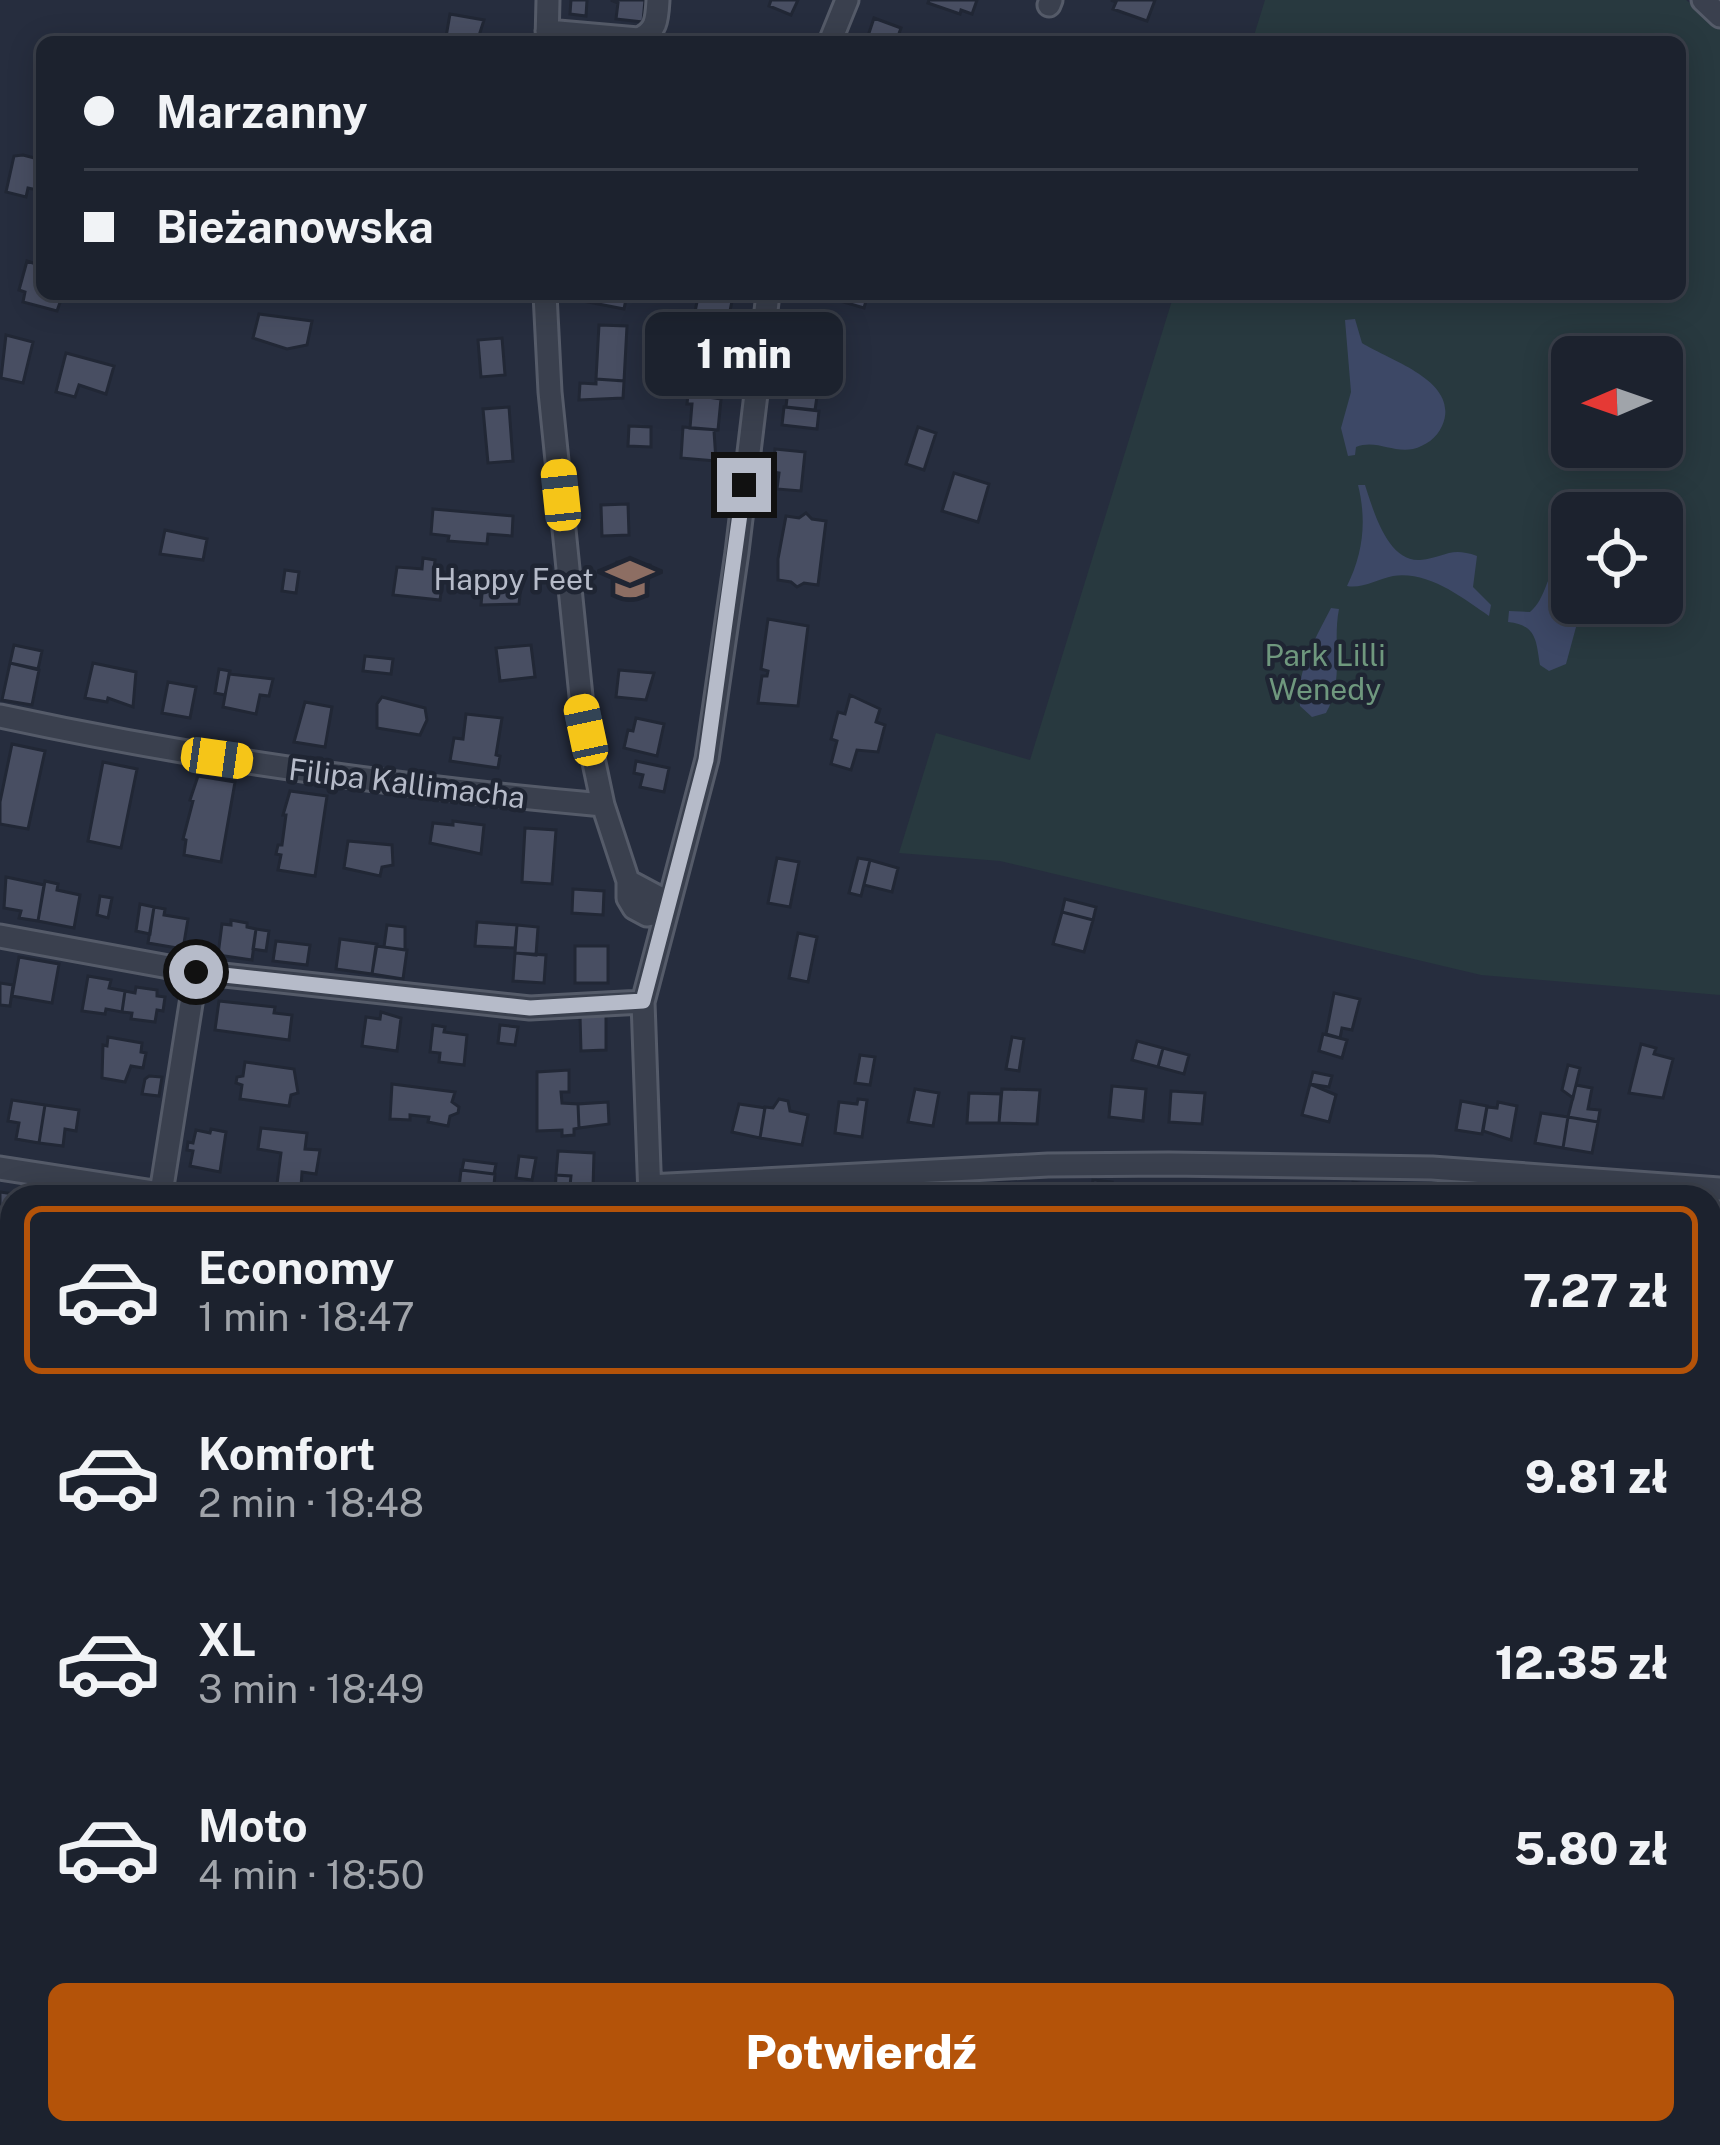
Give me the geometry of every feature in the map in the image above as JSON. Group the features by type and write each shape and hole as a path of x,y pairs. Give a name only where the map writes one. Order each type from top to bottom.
{"street":[{"path":"548,0 548,36"},
{"path":"645,36 656,25 658,0"},
{"path":"832,36 847,0"},
{"path":"1703,0 1720,16"},
{"path":"545,300 581,706 603,805 628,881 658,897 666,911"},
{"path":"649,1185 643,1001 694,815 710,737 767,300"},
{"name":"Filipa Kallimacha","path":"0,716 262,764 461,792 603,805"},
{"path":"0,936 196,972 530,1008 643,1001"},
{"path":"162,1185 196,972"},
{"path":"741,1185 1048,1165 1189,1164 1432,1168 1665,1185"},
{"path":"0,1168 109,1185"}],"green space":[{"name":"Park Lilli Wenedy","path":"1265,0 1686,0 1720,26 1720,995 1481,975 1000,861 899,853 936,733 1030,760 1172,300 1686,300 1686,36 1254,36"}],"water":[{"path":"1355,319 1362,343 1419,374 1442,396 1442,426 1426,444 1405,450 1363,445 1348,456 1341,428 1351,392 1345,320"},
{"path":"1358,485 1365,485 1390,543 1408,558 1453,552 1477,556 1473,587 1491,605 1489,616 1419,577 1393,576 1347,586 1362,537"},
{"path":"1551,574 1551,624 1577,624 1566,664 1549,671 1540,665 1530,631 1508,622 1509,611 1530,612"},
{"path":"1331,608 1339,609 1335,687 1326,713 1312,717 1300,706 1301,681"}],"building":[{"path":"571,0 587,0 586,16 570,14"},
{"path":"611,0 645,0 643,22 616,19 618,3"},
{"path":"771,0 798,0 791,15 769,6"},
{"path":"929,0 977,0 972,14 961,10 960,14"},
{"path":"1111,0 1155,0 1147,21 1113,9 1116,2"},
{"path":"450,14 484,20 479,36 446,36"},
{"path":"874,18 901,28 898,36 868,36"},
{"path":"14,156 36,158 36,190 28,188 26,197 6,192"},
{"path":"27,261 36,264 36,300 61,300 57,311 23,302 25,292 19,290"},
{"path":"578,300 626,300 624,309"},
{"path":"697,300 732,300 727,326 699,321 700,313 695,312"},
{"path":"837,300 866,300 864,308"},
{"path":"259,314 312,321 307,345 287,349 253,338"},
{"path":"797,319 825,323 823,333 827,334 819,359 792,355"},
{"path":"599,325 627,326 624,381 596,379"},
{"path":"6,335 33,342 23,383 1,378"},
{"path":"679,337 714,344 711,373 676,369"},
{"path":"502,338 505,375 481,377 478,340"},
{"path":"66,353 114,366 106,394 79,385 75,397 56,392"},
{"path":"596,379 624,381 623,398 579,400 580,383 596,384"},
{"path":"789,380 819,383 815,410 786,407"},
{"path":"688,394 721,399 718,430 690,428"},
{"path":"509,407 513,461 488,463 483,409"},
{"path":"784,407 819,411 817,429 782,425"},
{"path":"629,426 651,427 651,447 628,446"},
{"path":"683,427 718,430 714,431 716,461 681,458"},
{"path":"918,427 936,433 924,470 906,464"},
{"path":"775,449 805,452 801,491 777,489"},
{"path":"954,473 989,484 978,522 942,511"},
{"path":"628,504 629,535 602,536 601,505"},
{"path":"433,509 513,516 512,536 488,534 487,544 448,541 449,536 431,534"},
{"path":"806,513 826,521 818,585 797,587 778,580 778,559 786,516 799,518"},
{"path":"165,530 207,539 203,560 160,554"},
{"path":"423,558 435,560 434,570 444,572 440,600 393,595 397,567 422,569"},
{"path":"617,562 650,565 647,596 613,592"},
{"path":"285,570 299,572 296,593 282,591"},
{"path":"484,572 522,576 519,604 481,605"},
{"path":"768,619 808,626 798,706 758,703 762,676 768,671 761,669"},
{"path":"14,645 42,651 38,669 10,663"},
{"path":"531,645 535,677 500,681 496,648"},
{"path":"365,656 393,659 391,674 363,671"},
{"path":"10,663 39,670 32,705 2,700"},
{"path":"93,663 136,672 133,707 108,698 107,702 85,698"},
{"path":"219,669 230,671 225,695 215,693"},
{"path":"619,670 654,673 646,700 616,697"},
{"path":"229,674 273,679 269,696 260,695 256,714 223,707"},
{"path":"168,682 196,687 190,718 162,713"},
{"path":"850,695 880,709 876,722 885,725 878,752 857,750 851,770 831,764 838,712 845,714"},
{"path":"382,697 425,708 427,720 420,735 377,728 377,704"},
{"path":"305,702 332,707 325,747 294,742"},
{"path":"466,714 502,718 498,768 450,761 454,738 463,739"},
{"path":"636,718 664,724 657,756 624,748"},
{"path":"12,744 45,751 28,829 0,824"},
{"path":"636,761 669,768 664,792 640,787 643,775 634,773"},
{"path":"103,762 137,769 121,848 88,841"},
{"path":"198,776 235,782 221,862 184,855 183,839"},
{"path":"290,791 327,796 315,876 278,870 281,855 276,854 282,845"},
{"path":"453,821 484,825 481,854 430,843 433,823 453,825"},
{"path":"525,828 556,830 552,884 522,882"},
{"path":"348,841 392,845 393,865 382,867 380,876 344,868"},
{"path":"777,858 799,862 790,907 768,903"},
{"path":"858,858 870,860 861,896 849,893"},
{"path":"870,860 898,868 892,892 864,885"},
{"path":"6,877 44,885 38,921 19,918 21,911 4,908"},
{"path":"45,881 58,884 57,890 80,895 74,928 38,921"},
{"path":"573,889 604,891 603,915 572,913"},
{"path":"100,896 112,898 108,918 97,915"},
{"path":"1065,899 1096,907 1093,920 1062,912"},
{"path":"140,904 154,907 150,934 136,931"},
{"path":"154,907 165,909 164,915 188,919 183,949 148,943"},
{"path":"1062,912 1093,920 1084,952 1053,944"},
{"path":"231,920 256,929 252,960 218,955 222,924 231,925"},
{"path":"477,922 517,925 515,948 475,946"},
{"path":"387,925 405,927 405,950 384,947"},
{"path":"517,925 538,927 536,955 515,953"},
{"path":"256,929 269,931 266,951 253,949"},
{"path":"798,933 817,937 808,982 789,978"},
{"path":"340,939 377,944 372,974 336,969"},
{"path":"276,941 310,945 307,965 273,961"},
{"path":"376,946 407,950 403,979 372,974"},
{"path":"575,946 608,946 608,983 575,983"},
{"path":"515,953 546,955 544,983 513,981"},
{"path":"19,957 59,964 52,1003 12,996"},
{"path":"88,976 111,980 109,988 125,991 122,1012 82,1011"},
{"path":"0,983 13,985 10,1006 0,1005"},
{"path":"136,987 157,990 157,996 165,997 155,1022 131,1019 132,1013 122,1012 125,991 135,993"},
{"path":"1334,993 1360,999 1352,1030 1342,1028 1340,1038 1326,1034"},
{"path":"219,1001 275,1007 274,1013 292,1015 289,1040 215,1030"},
{"path":"381,1012 401,1018 397,1051 362,1046 366,1017 380,1019"},
{"path":"606,1015 606,1050 581,1051 580,1016"},
{"path":"433,1025 445,1027 444,1032 467,1035 464,1065 439,1062 440,1053 430,1052"},
{"path":"500,1025 518,1027 515,1045 498,1043"},
{"path":"1323,1034 1347,1040 1342,1058 1319,1051"},
{"path":"108,1037 142,1043 141,1052 146,1053 143,1068 131,1066 125,1082 102,1078 103,1045 107,1046"},
{"path":"1012,1037 1024,1039 1019,1071 1006,1069"},
{"path":"1137,1041 1163,1048 1158,1067 1132,1060"},
{"path":"1641,1044 1673,1059 1663,1098 1629,1093"},
{"path":"1163,1048 1189,1055 1184,1074 1158,1067"},
{"path":"860,1055 875,1057 870,1085 855,1083"},
{"path":"245,1062 294,1069 298,1093 291,1095 289,1106 240,1099 242,1085 236,1083 243,1076"},
{"path":"1568,1065 1580,1068 1573,1098 1562,1090"},
{"path":"569,1070 569,1092 561,1092 562,1103 578,1104 579,1128 574,1135 562,1136 562,1130 537,1131 537,1072"},
{"path":"1313,1072 1332,1076 1329,1087 1310,1084"},
{"path":"149,1076 162,1077 159,1096 142,1094"},
{"path":"392,1084 455,1092 452,1102 459,1107 458,1113 450,1116 448,1126 428,1122 429,1117 390,1119"},
{"path":"1310,1084 1336,1095 1329,1122 1302,1115"},
{"path":"1576,1085 1592,1088 1588,1109 1600,1110 1598,1122 1568,1117"},
{"path":"1112,1086 1146,1089 1143,1121 1109,1117"},
{"path":"915,1089 939,1093 933,1126 908,1122"},
{"path":"1002,1089 1040,1090 1037,1124 999,1123"},
{"path":"1171,1091 1205,1093 1202,1124 1169,1122"},
{"path":"969,1093 1001,1094 999,1123 967,1123"},
{"path":"779,1099 788,1101 790,1111 808,1115 802,1145 760,1138 765,1107 773,1108"},
{"path":"858,1099 867,1100 862,1137 835,1133 839,1102 857,1104"},
{"path":"12,1100 45,1105 39,1143 16,1139 19,1123 8,1121"},
{"path":"1461,1101 1487,1106 1482,1134 1456,1130"},
{"path":"608,1102 609,1124 579,1128 578,1104"},
{"path":"1498,1102 1517,1106 1511,1140 1483,1131 1487,1107 1497,1108"},
{"path":"739,1104 765,1108 760,1138 732,1132"},
{"path":"45,1105 79,1110 76,1131 65,1129 63,1146 39,1143"},
{"path":"1541,1113 1568,1117 1563,1148 1535,1143"},
{"path":"1568,1117 1598,1122 1592,1153 1563,1148"},
{"path":"261,1128 307,1133 305,1149 320,1150 316,1174 302,1172 301,1185 277,1184 281,1153 258,1149"},
{"path":"211,1129 226,1132 220,1172 190,1166 193,1151 187,1150 188,1142 193,1143 196,1130 210,1133"},
{"path":"558,1151 594,1153 593,1185 570,1185 571,1176 556,1175"},
{"path":"519,1156 536,1158 532,1180 516,1178"},
{"path":"464,1160 496,1164 494,1174 462,1170"},
{"path":"461,1170 495,1174 494,1185 459,1185"},
{"path":"556,1175 571,1176 570,1185 556,1185"}],"place":[{"name":"Happy Feet","path":"630,579"}],"route":[{"path":"196,972 530,1008 643,1001 706,760 744,485"}]}
